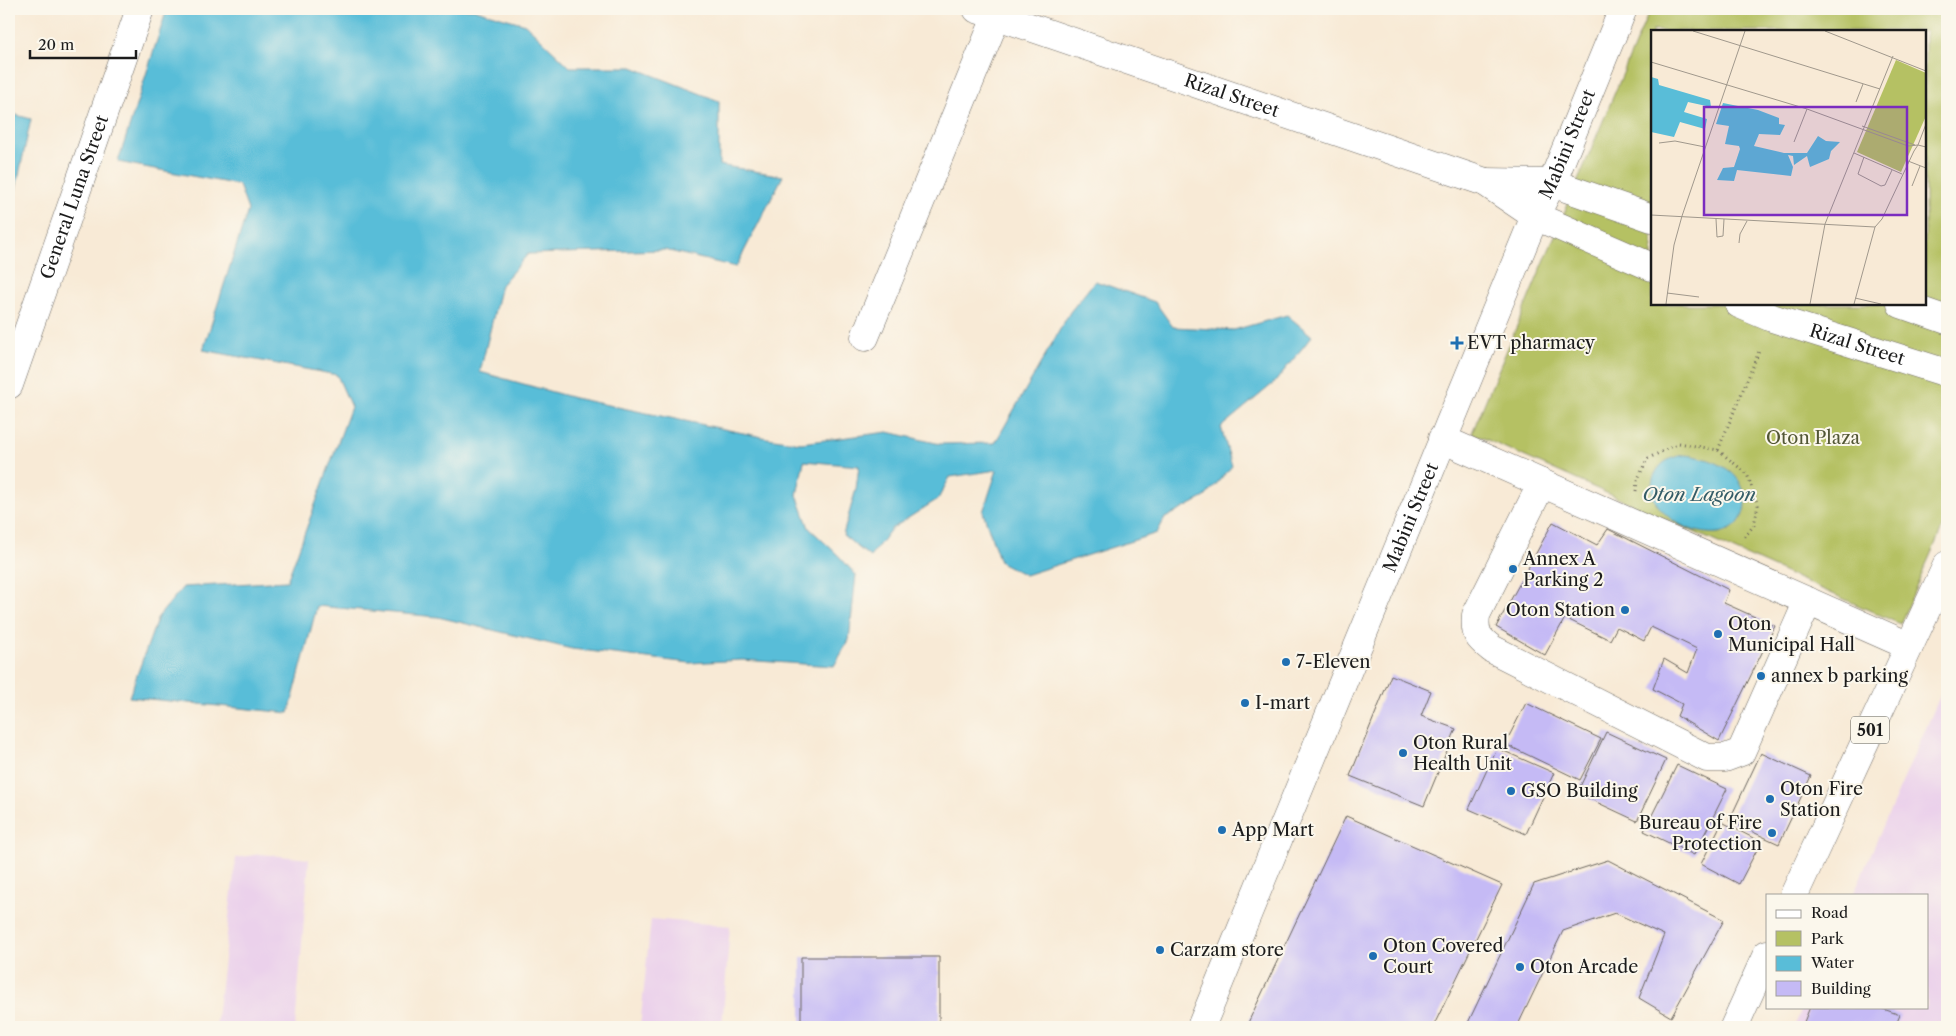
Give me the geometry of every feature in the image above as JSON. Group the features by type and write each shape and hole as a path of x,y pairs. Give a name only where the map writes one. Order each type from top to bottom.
{"street":[{"name":"General Luna Street","path":"9,384 140,9"},
{"name":"Mabini Street","path":"1201,1027 1442,439 1535,216 1552,183 1622,9"},
{"name":"Rizal Street","path":"987,12 1485,182 1535,216 1651,266"},
{"path":"864,337 987,12"},
{"name":"Rizal Street","path":"1485,182 1552,183 1651,218"},
{"name":"Rizal Street","path":"1741,305 1772,318 1947,373"},
{"path":"1904,305 1947,320"},
{"path":"1442,439 1909,646"},
{"path":"1542,483 1476,615 1475,629 1480,640 1492,649 1707,758 1725,758 1741,752 1808,601"},
{"name":"501","path":"1794,894 1947,565"},
{"path":"1734,1027 1766,956"}],"path":[{"path":"1718,450 1772,318"},
{"path":"1632,523 1637,481 1647,458 1679,443 1718,450 1747,474 1758,505 1754,525 1741,542 1720,562"}],"shaded area":[{"path":"1947,680 1947,1027 1794,1027 1803,1008 1928,1008 1928,894 1853,894"},
{"path":"260,854 309,859 295,1027 216,1027 236,858"},
{"path":"651,919 730,926 722,1027 640,1027"}],"green space":[{"name":"Oton Plaza","path":"1650,9 1947,9 1947,517 1900,624 1472,433"}],"water":[{"path":"167,9 368,9 391,14 403,9 473,9 525,24 570,67 632,67 719,101 719,165 783,176 736,267 665,250 528,254 501,285 480,372 574,398 767,438 801,443 888,432 940,444 995,443 1070,312 1095,281 1155,302 1173,327 1234,330 1287,315 1312,336 1275,382 1221,427 1232,466 1205,497 1165,518 1157,533 1025,575 1000,562 983,512 997,470 950,477 938,499 891,529 870,557 843,535 856,489 859,466 804,461 797,495 809,528 856,575 849,640 834,666 742,660 690,663 572,649 438,617 317,606 289,713 129,697 158,617 183,587 287,581 351,407 337,375 203,350 248,210 239,185 118,162"},
{"path":"9,113 31,119 12,207 9,206"},
{"name":"Oton Lagoon","path":"1684,455 1716,463 1734,475 1740,483 1744,493 1745,504 1739,522 1726,531 1708,533 1689,528 1671,519 1658,505 1652,489 1656,472 1668,460"}],"building":[{"name":"Oton Municipal Hall","path":"1553,522 1597,545 1608,529 1729,590 1724,603 1775,626 1719,741 1677,716 1682,704 1653,689 1664,659 1688,673 1697,649 1651,627 1644,641 1617,627 1610,640 1565,618 1545,655 1496,627"},
{"name":"Oton Rural Health Unit","path":"1391,675 1431,691 1421,716 1456,729 1424,806 1350,776"},
{"path":"1526,703 1601,739 1580,780 1505,744"},
{"path":"1606,732 1666,760 1637,821 1577,793"},
{"name":"GSO Building","path":"1497,748 1554,773 1526,834 1469,809"},
{"name":"Oton Fire Station","path":"1761,753 1811,776 1779,844 1729,821"},
{"path":"1677,765 1727,789 1694,855 1644,831"},
{"name":"Oton Covered Court","path":"1346,816 1502,885 1433,1027 1246,1027"},
{"path":"1722,822 1761,842 1739,884 1701,864"},
{"name":"Oton Arcade","path":"1608,860 1724,920 1671,1017 1639,998 1664,935 1615,913 1563,931 1517,1027 1466,1027 1534,884"},
{"path":"801,957 939,957 939,1027 801,1027"},
{"path":"1810,1008 1881,1008 1900,1015 1895,1027 1802,1027"}],"place":[{"name":"EVT pharmacy","path":"1457,343"},
{"name":"Annex A Parking 2","path":"1513,569"},
{"name":"Oton Station","path":"1625,610"},
{"name":"Oton Municipal Hall","path":"1718,634"},
{"name":"7-Eleven","path":"1286,662"},
{"name":"annex b parking","path":"1761,676"},
{"name":"I-mart","path":"1245,703"},
{"name":"Oton Rural Health Unit","path":"1403,753"},
{"name":"GSO Building","path":"1511,791"},
{"name":"Oton Fire Station","path":"1770,799"},
{"name":"App Mart","path":"1222,830"},
{"name":"Bureau of Fire Protection","path":"1772,833"},
{"name":"Carzam store","path":"1160,950"},
{"name":"Oton Covered Court","path":"1373,956"},
{"name":"Oton Arcade","path":"1520,967"}]}
